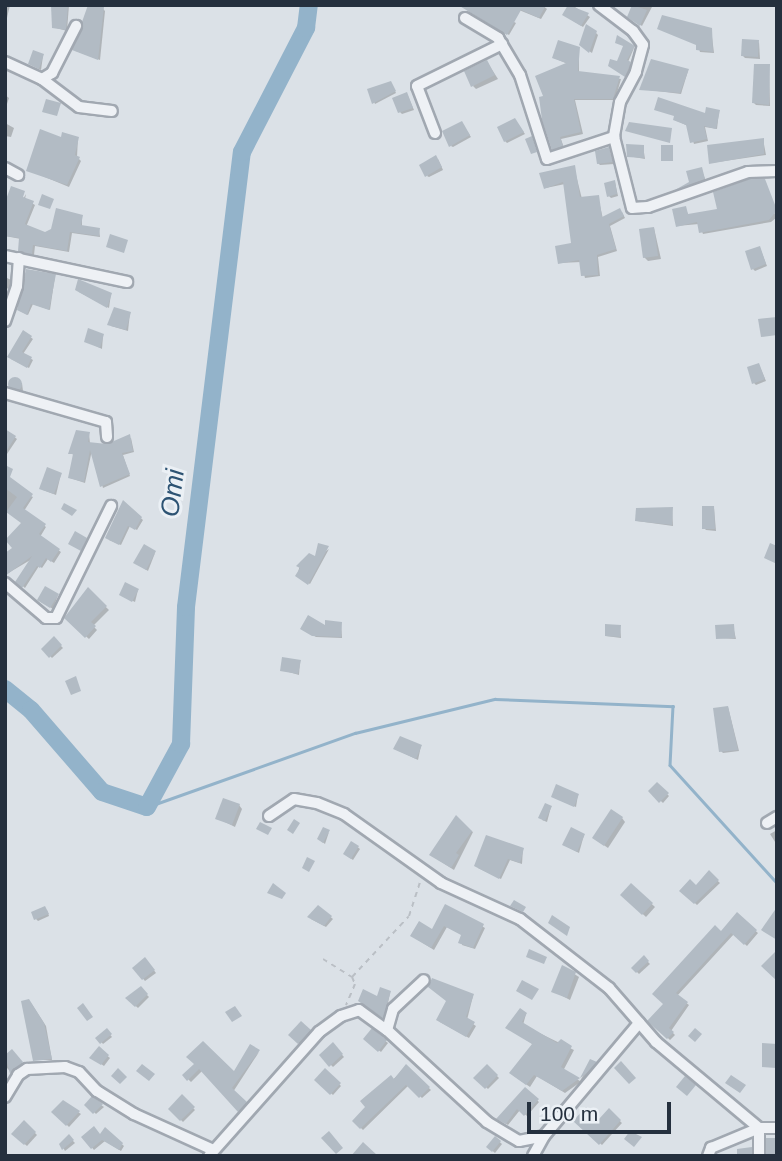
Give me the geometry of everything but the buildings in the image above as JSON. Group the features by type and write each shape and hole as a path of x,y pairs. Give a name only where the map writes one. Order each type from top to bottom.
{"street":[{"path":"599,5 634,31 643,45 636,72 620,102 614,137 629,201 638,210 721,179 777,171"},
{"path":"465,18 502,44 520,75 547,159 614,137"},
{"path":"41,79 52,73 75,26"},
{"path":"435,133 417,86 502,44"},
{"path":"5,62 41,79 79,107 112,111"},
{"path":"5,168 18,175"},
{"path":"5,256 127,282"},
{"path":"5,321 17,286 19,258"},
{"path":"5,393 106,422 107,437"},
{"path":"5,583 46,618 56,618 111,506"},
{"path":"268,816 294,799 317,803 344,814 424,871 520,919 565,950 639,1023 759,1128 760,1156"},
{"path":"767,823 777,817"},
{"path":"387,1030 393,1009 424,980"},
{"path":"5,1097 18,1075 27,1069 65,1067 79,1072 97,1091 134,1114 210,1152 319,1032 341,1016 359,1010 387,1030 487,1122 519,1141 544,1136"},
{"path":"533,1156 544,1136 639,1023"},
{"path":"708,1156 710,1148 759,1128 777,1128"}],"path":[{"path":"352,977 409,916 424,871"},
{"path":"323,959 352,977 355,984 341,1016"}],"waterway":[{"name":"Omi","path":"5,689 31,710 102,792 147,807 181,744 186,607 242,152 306,28 309,5"},
{"path":"147,807 355,733 495,699 673,706 670,765 777,883"}]}
